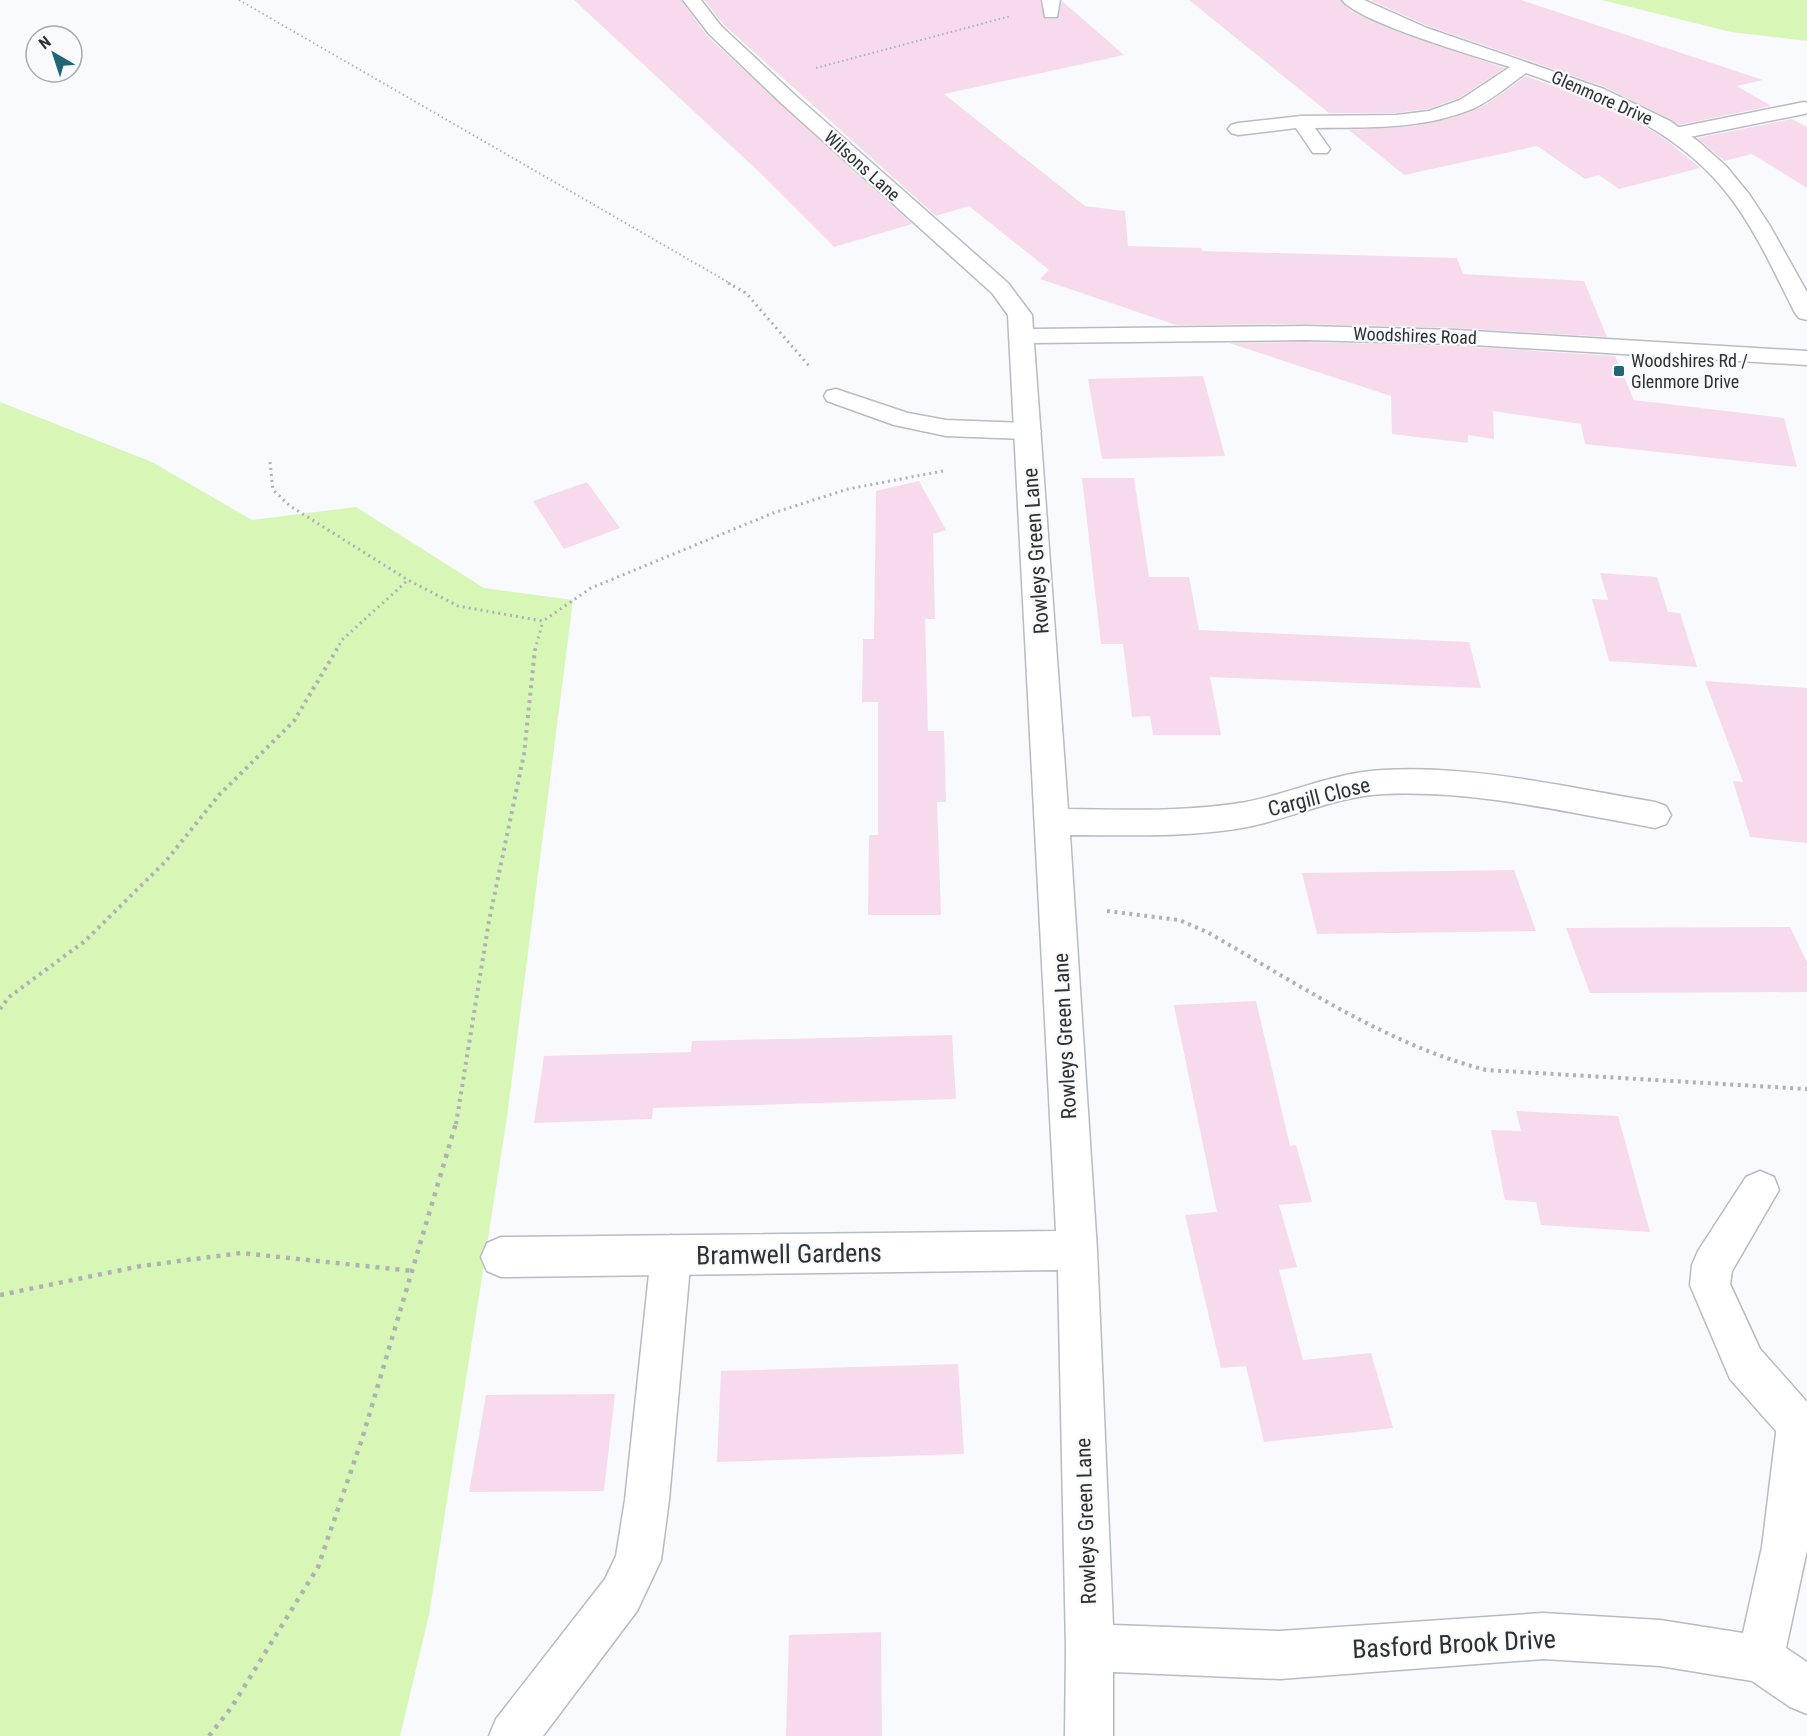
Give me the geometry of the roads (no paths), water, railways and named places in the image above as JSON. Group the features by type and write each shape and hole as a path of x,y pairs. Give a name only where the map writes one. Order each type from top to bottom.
{"street":[{"name":"Wilsons Lane","path":"692,0 715,30 768,80 1000,288 1020,315 1022,336"},
{"name":"Glenmore Drive","path":"1351,0 1412,28 1608,97 1675,134 1714,167 1742,198 1807,313"},
{"path":"1238,129 1301,122 1362,123 1432,116 1467,104 1524,66"},
{"path":"1675,134 1804,108"},
{"path":"1301,122 1320,149"},
{"name":"Woodshires Road","path":"1022,336 1306,333 1457,337 1807,358"},
{"name":"Rowleys Green Lane","path":"1022,336 1077,1250 1090,1648 1089,1736"},
{"path":"836,396 903,420 946,428 1028,431"},
{"name":"Cargill Close","path":"1053,822 1179,821 1247,815 1342,787 1384,782 1446,783 1655,814"},
{"path":"1760,1190 1712,1265 1710,1285 1745,1364 1799,1425 1785,1547 1760,1659"},
{"name":"Bramwell Gardens","path":"501,1257 1077,1250"},
{"path":"513,1736 621,1595 638,1560 647,1500 671,1255"},
{"name":"Basford Brook Drive","path":"1090,1648 1280,1655 1543,1636 1660,1643 1760,1659 1807,1690"}],"place":[{"name":"Woodshires Rd / Glenmore Drive","path":"1619,371"}]}
